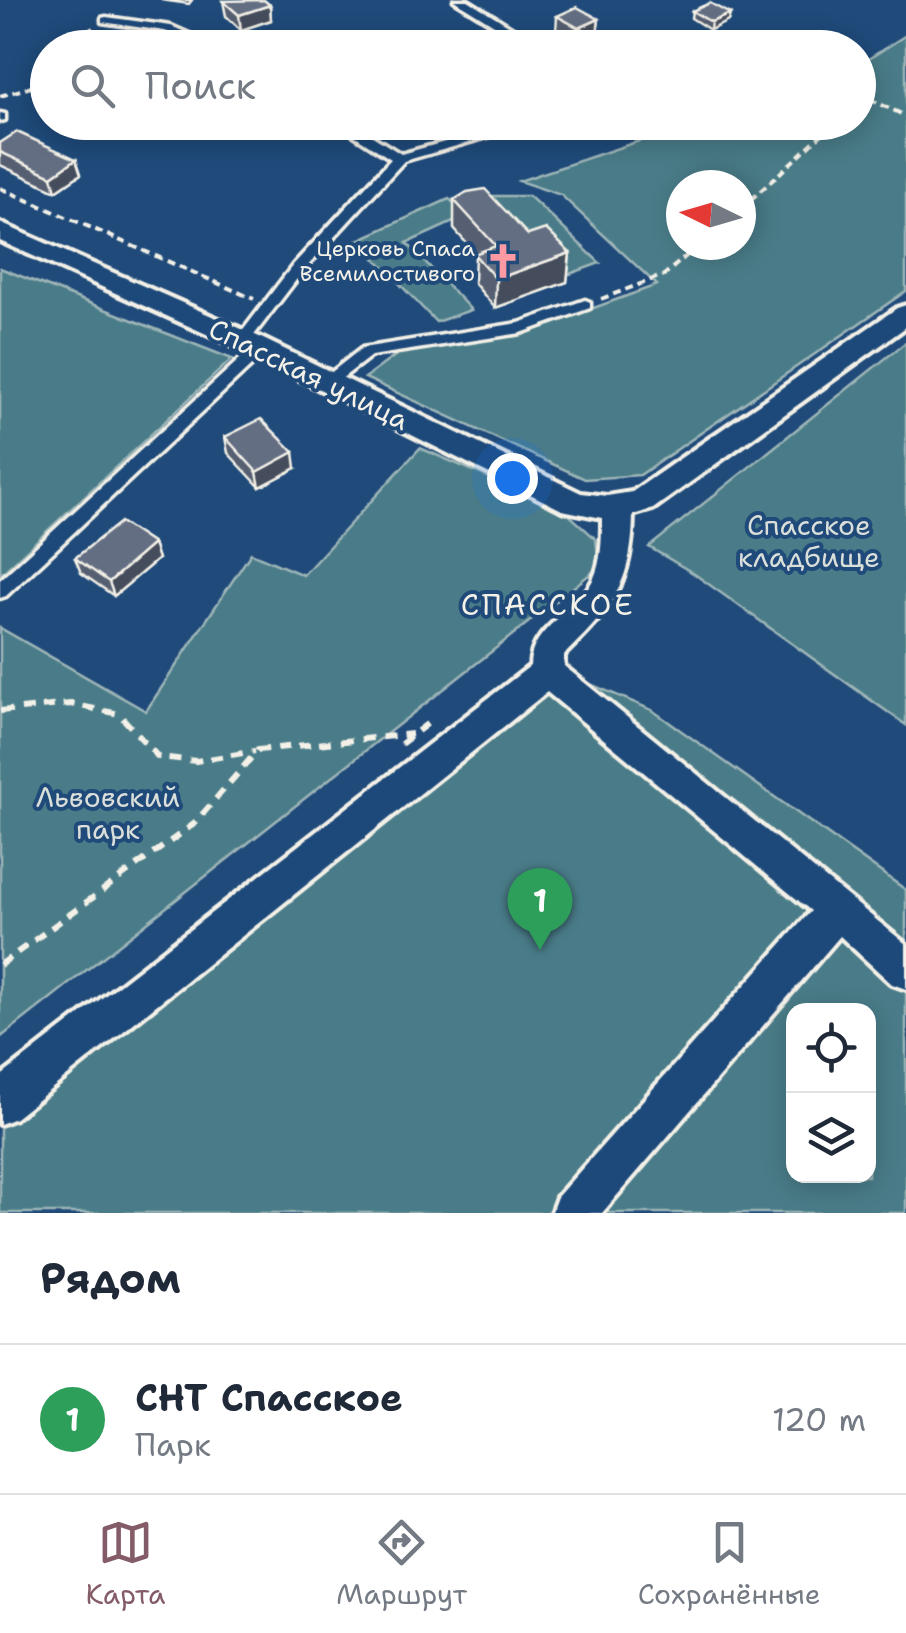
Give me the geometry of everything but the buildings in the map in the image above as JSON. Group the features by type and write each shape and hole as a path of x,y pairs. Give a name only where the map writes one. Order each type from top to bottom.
{"street":[{"name":"Спасская улица","path":"0,231 251,345 573,502 618,508"},
{"path":"547,672 547,650 606,594 618,556 618,508 642,501 906,314"},
{"path":"547,672 838,909 906,970"},
{"path":"0,1103 547,672"},
{"path":"574,1213 838,909"}],"lane":[{"path":"460,0 510,30"},
{"path":"106,20 172,30"},
{"path":"370,140 399,158"},
{"path":"0,591 251,345 270,306 298,268 399,158 466,140"},
{"path":"327,382 367,352 521,328 584,305"}],"path":[{"path":"90,30 106,20"},
{"path":"0,96 30,87"},
{"path":"876,102 906,116"},
{"path":"756,194 815,140"},
{"path":"0,188 270,306"},
{"path":"584,305 664,276 682,260"},
{"path":"0,711 71,704 119,714 158,757 196,761 258,750 414,734"},
{"path":"0,965 194,824 258,750"}],"green space":[{"path":"906,35 906,291 640,475 585,479 365,378 399,353 533,330 657,285 561,195 519,181 642,140 876,140 876,54"},
{"path":"488,196 529,196 600,263 567,275"},
{"path":"449,199 469,215 407,243 471,310 436,322 358,240"},
{"path":"0,268 232,359 0,575"},
{"name":"Спасское кладбище","path":"906,342 906,725 693,573 649,547"},
{"name":"Львовский парк","path":"420,448 564,510 596,539 599,567 0,1038 0,628 146,711 251,553 303,575"},
{"path":"538,662 652,710 906,890 906,1213 0,1213 0,1089"}],"place":[{"name":"Церковь Спаса Всемилостивого","path":"503,261"},
{"name":"СНТ Спасское","path":"540,950"}],"district":[{"name":"СПАССКОЕ","path":"548,605"}]}
